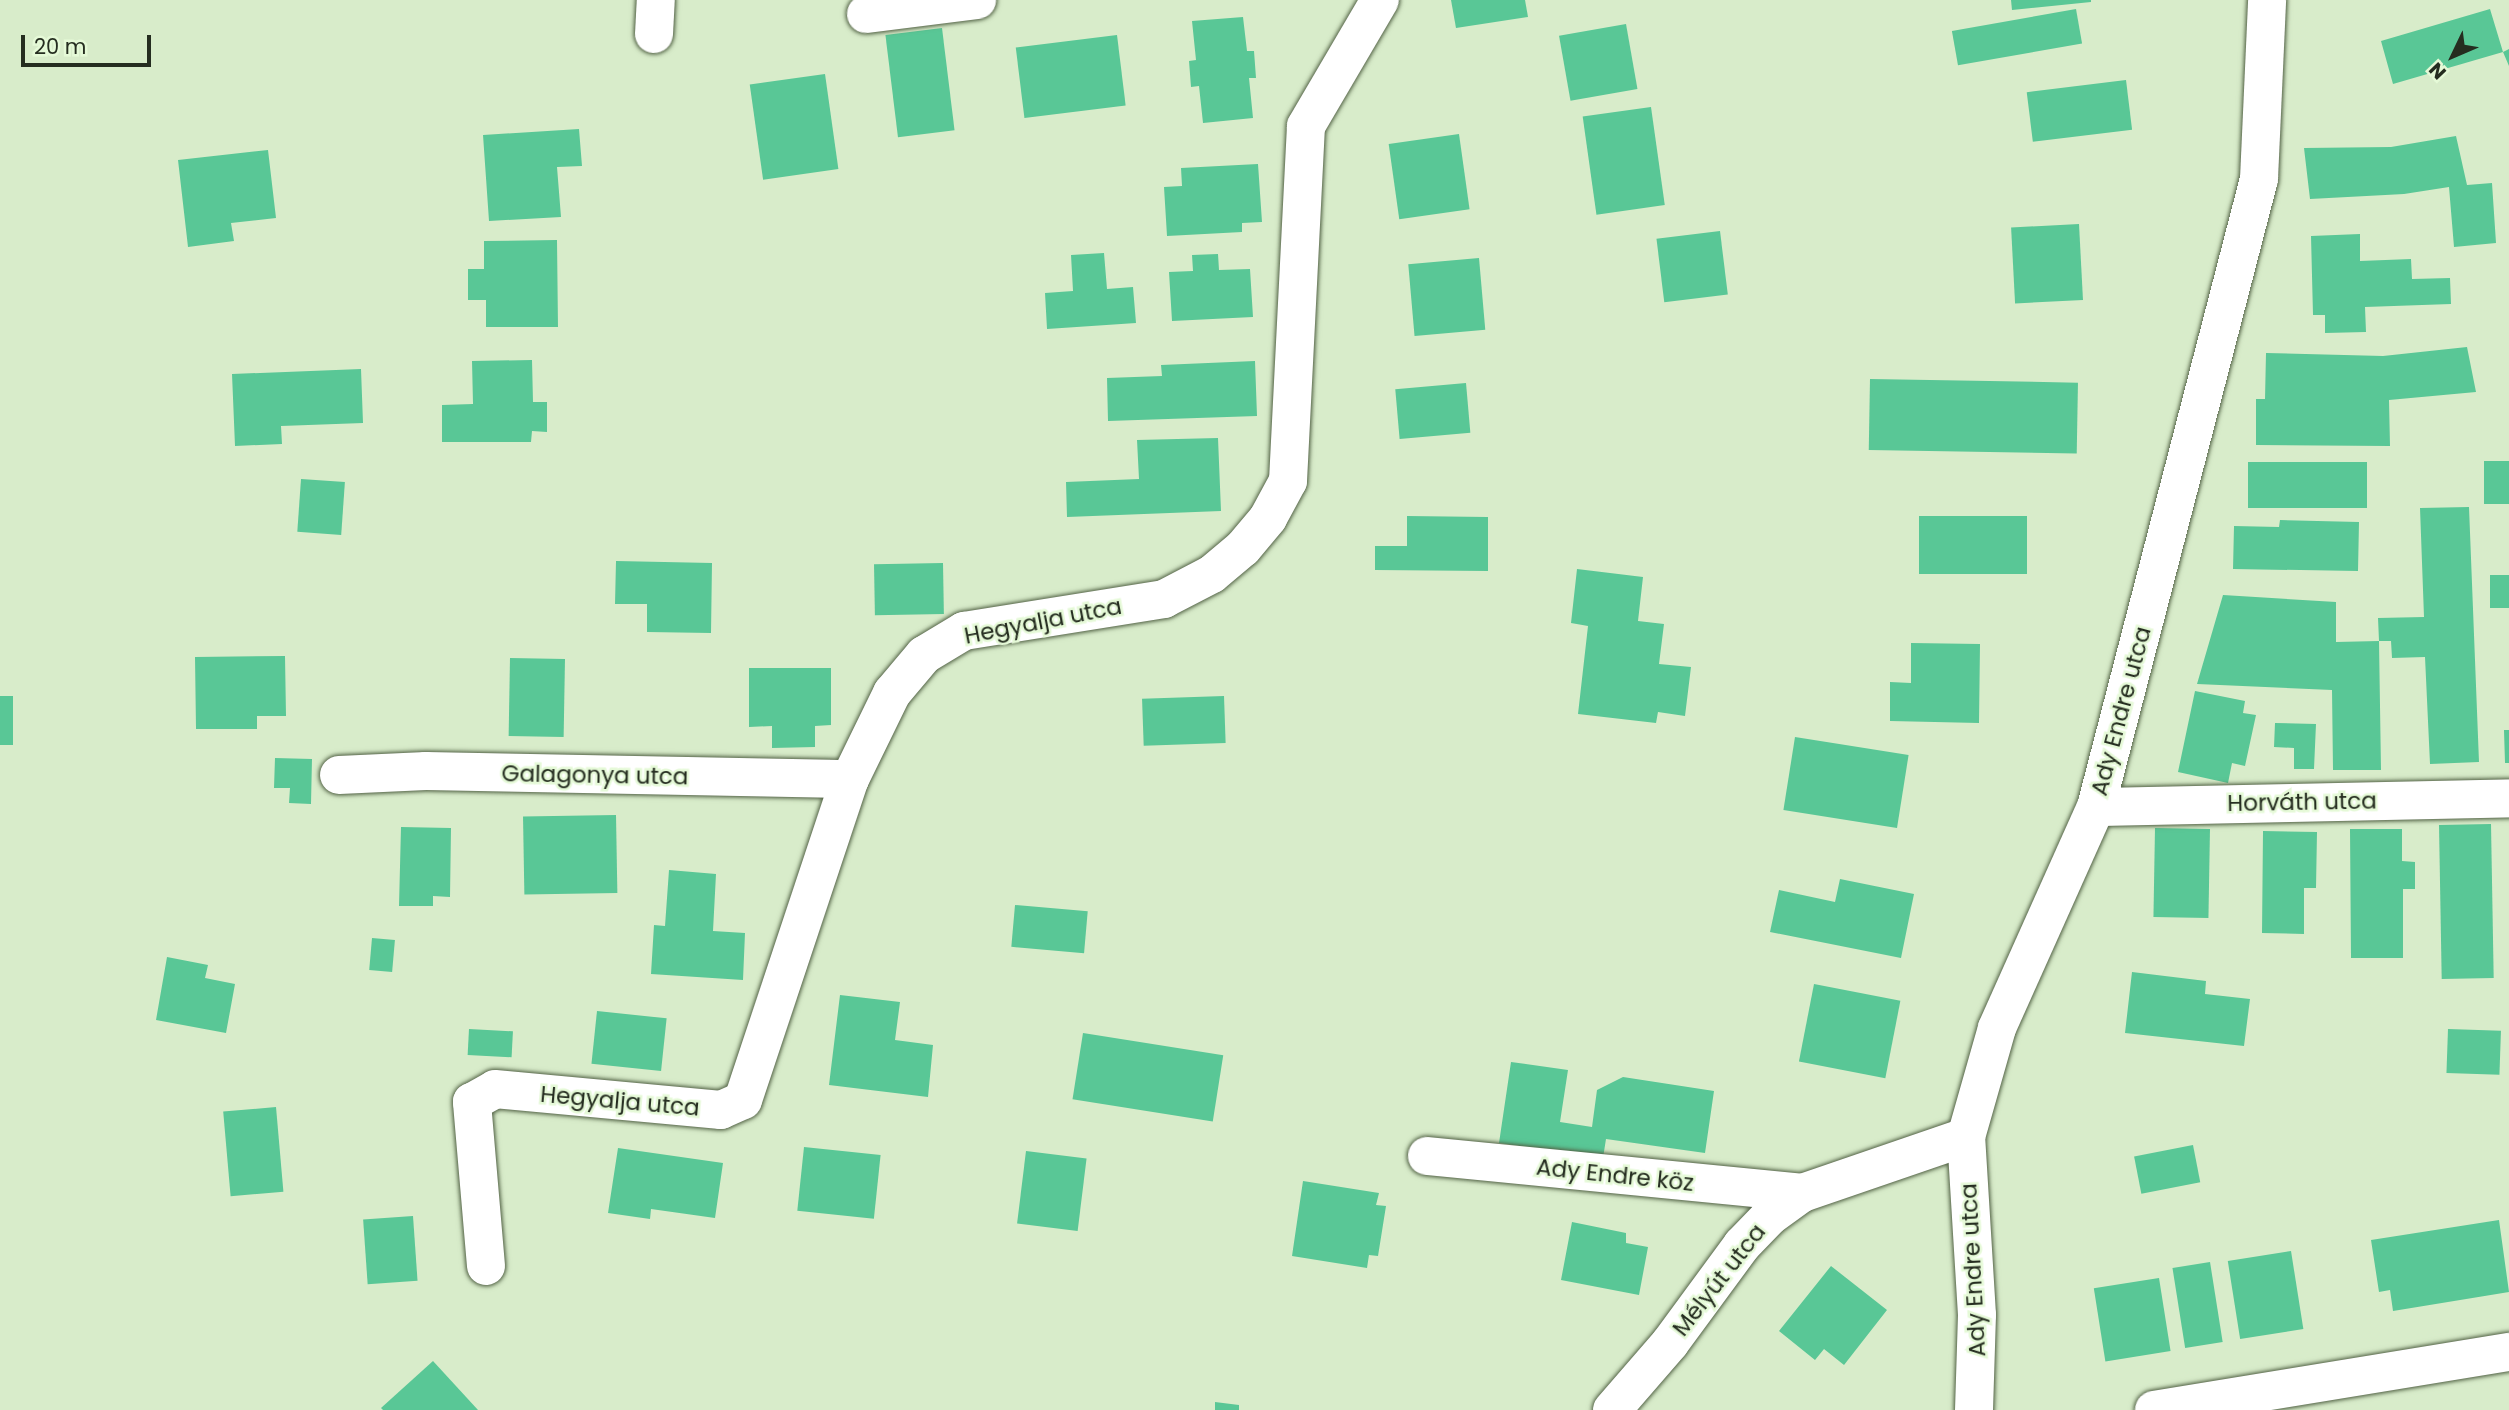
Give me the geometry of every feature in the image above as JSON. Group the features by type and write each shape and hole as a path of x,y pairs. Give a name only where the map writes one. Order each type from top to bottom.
{"street":[{"path":"866,14 977,0"},
{"name":"Hegyalja utca","path":"486,1266 472,1102 495,1089 721,1110 743,1100 850,779 892,693 924,655 964,631 1164,599 1212,574 1243,548 1268,518 1288,481 1306,126 1380,0"},
{"name":"Ady Endre utca","path":"1974,1410 1977,1315 1966,1137 1997,1028 2096,807 2259,179 2267,0"},
{"name":"Galagonya utca","path":"339,775 426,771 850,779"},
{"name":"Horváth utca","path":"2096,807 2509,798"},
{"name":"Mélyút utca","path":"1612,1410 1670,1343 1741,1245 1769,1217 1802,1193 1966,1137"},
{"name":"Ady Endre köz","path":"1427,1156 1802,1193"},
{"path":"2154,1410 2509,1352"}],"building":[{"path":"1451,0 1525,0 1528,17 1456,28"},
{"path":"2011,0 2091,0 2091,2 2012,10"},
{"path":"2076,9 2082,43 1958,65 1952,31"},
{"path":"2490,9 2503,52 2393,84 2381,41"},
{"path":"1243,17 1247,51 1254,51 1256,78 1249,78 1253,118 1203,123 1199,86 1191,87 1189,61 1196,60 1192,21"},
{"path":"1626,24 1637,89 1570,101 1559,36"},
{"path":"942,28 955,130 898,137 885,35"},
{"path":"1117,35 1126,105 1024,118 1016,47"},
{"path":"2509,49 2509,66 2503,52"},
{"path":"825,74 838,169 763,180 750,85"},
{"path":"2126,80 2132,130 2033,142 2027,92"},
{"path":"1651,107 1665,205 1596,215 1583,117"},
{"path":"579,129 582,166 557,167 561,217 489,221 483,135"},
{"path":"1459,134 1470,209 1399,219 1389,144"},
{"path":"2456,136 2467,185 2492,183 2496,243 2454,247 2449,187 2404,194 2310,199 2304,148 2391,147"},
{"path":"268,150 276,218 231,223 234,241 188,247 178,160"},
{"path":"1258,164 1262,222 1242,223 1242,232 1167,236 1164,187 1182,186 1181,168"},
{"path":"2079,224 2083,300 2015,303 2011,228"},
{"path":"1720,231 1728,295 1664,302 1656,239"},
{"path":"2360,234 2360,261 2411,259 2412,279 2450,278 2451,304 2365,307 2366,332 2325,333 2325,315 2313,315 2311,236"},
{"path":"557,240 558,327 486,327 486,300 468,300 468,269 484,269 484,241"},
{"path":"1104,253 1107,289 1133,287 1136,323 1047,329 1045,293 1073,291 1071,255"},
{"path":"1218,254 1219,270 1250,269 1253,317 1172,321 1169,272 1193,271 1192,255"},
{"path":"1479,258 1485,330 1415,336 1408,264"},
{"path":"2467,347 2476,392 2389,400 2390,446 2256,445 2256,399 2265,399 2266,353 2383,356"},
{"path":"532,360 533,402 547,402 547,432 532,431 531,442 442,442 442,405 473,404 472,361"},
{"path":"1255,361 1257,416 1108,421 1107,378 1162,376 1161,365"},
{"path":"361,369 363,423 281,426 282,444 235,446 232,374"},
{"path":"1870,379 2078,383 2077,454 1869,450"},
{"path":"1466,383 1470,433 1400,439 1395,389"},
{"path":"1218,438 1221,511 1067,517 1066,482 1139,479 1137,440"},
{"path":"2484,461 2509,461 2509,504 2484,504"},
{"path":"2248,462 2367,462 2367,508 2248,508"},
{"path":"301,479 345,482 341,535 297,532"},
{"path":"2469,507 2479,762 2430,764 2425,657 2392,658 2391,641 2379,641 2378,618 2424,617 2420,508"},
{"path":"1407,516 1488,517 1488,571 1375,570 1375,546 1407,546"},
{"path":"1919,516 2027,516 2027,574 1919,574"},
{"path":"2280,520 2359,522 2358,571 2233,569 2234,526 2279,527"},
{"path":"616,561 712,563 711,633 647,632 647,604 615,604"},
{"path":"943,563 944,614 875,615 874,564"},
{"path":"1577,569 1643,577 1638,621 1664,624 1659,664 1691,667 1685,716 1658,712 1656,723 1578,714 1588,626 1571,623"},
{"path":"2490,575 2509,575 2509,608 2490,608"},
{"path":"2223,595 2336,602 2336,642 2379,641 2381,770 2333,770 2332,690 2197,684"},
{"path":"1911,643 1980,644 1979,723 1890,721 1890,682 1911,683"},
{"path":"285,656 286,716 257,716 257,729 196,729 195,657"},
{"path":"510,658 565,659 564,737 509,736"},
{"path":"749,668 831,668 831,725 815,726 815,747 772,748 772,726 749,727"},
{"path":"2195,691 2245,701 2243,713 2256,715 2245,766 2232,763 2228,783 2178,772"},
{"path":"0,696 13,696 13,745 0,745"},
{"path":"1224,696 1226,743 1144,746 1142,699"},
{"path":"2275,723 2316,724 2314,769 2294,769 2294,748 2274,747"},
{"path":"2504,730 2509,730 2509,763 2505,763"},
{"path":"1795,737 1909,755 1897,828 1783,810"},
{"path":"275,758 312,759 311,804 289,803 290,788 274,788"},
{"path":"616,815 617,893 524,895 523,817"},
{"path":"2491,824 2494,978 2442,979 2439,825"},
{"path":"401,827 451,828 450,897 433,896 433,906 399,906"},
{"path":"2155,828 2210,829 2208,918 2153,917"},
{"path":"2350,829 2402,829 2402,861 2415,862 2415,889 2403,889 2403,958 2351,958"},
{"path":"2263,831 2317,832 2316,888 2304,888 2304,934 2262,933"},
{"path":"669,870 716,874 713,931 745,933 743,980 651,974 654,925 665,926"},
{"path":"1840,879 1914,894 1901,958 1770,932 1779,890 1835,902"},
{"path":"1015,905 1088,911 1084,953 1011,947"},
{"path":"372,938 395,940 392,972 369,970"},
{"path":"167,957 208,965 205,978 235,984 226,1033 156,1020"},
{"path":"2132,972 2206,981 2205,994 2250,999 2244,1046 2125,1033"},
{"path":"1814,984 1900,1001 1885,1078 1799,1062"},
{"path":"840,995 900,1002 895,1040 933,1045 928,1097 829,1085"},
{"path":"597,1011 667,1018 661,1071 591,1064"},
{"path":"469,1029 513,1031 512,1057 468,1055"},
{"path":"2448,1029 2501,1031 2499,1075 2446,1073"},
{"path":"1083,1033 1223,1055 1213,1121 1073,1099"},
{"path":"1511,1062 1568,1070 1560,1122 1592,1127 1597,1090 1623,1077 1714,1091 1705,1153 1606,1139 1603,1158 1499,1143"},
{"path":"276,1107 283,1192 231,1196 223,1112"},
{"path":"2193,1145 2200,1182 2141,1194 2134,1156"},
{"path":"804,1147 881,1155 874,1219 797,1211"},
{"path":"618,1148 723,1163 715,1218 651,1209 650,1219 608,1213"},
{"path":"1026,1151 1087,1158 1078,1231 1017,1223"},
{"path":"1303,1181 1379,1193 1376,1205 1386,1206 1378,1256 1369,1255 1367,1268 1292,1256"},
{"path":"413,1216 418,1281 368,1284 363,1219"},
{"path":"2499,1220 2509,1292 2393,1311 2390,1290 2379,1292 2371,1240"},
{"path":"1572,1222 1626,1233 1626,1243 1648,1247 1639,1295 1561,1280"},
{"path":"2291,1251 2303,1329 2240,1339 2228,1261"},
{"path":"2210,1262 2223,1342 2185,1348 2172,1268"},
{"path":"1831,1266 1887,1310 1844,1365 1824,1349 1815,1360 1779,1331"},
{"path":"2159,1278 2171,1351 2105,1361 2094,1288"},
{"path":"433,1361 478,1410 381,1408"},
{"path":"1215,1402 1239,1405 1239,1410 1215,1410"}]}
